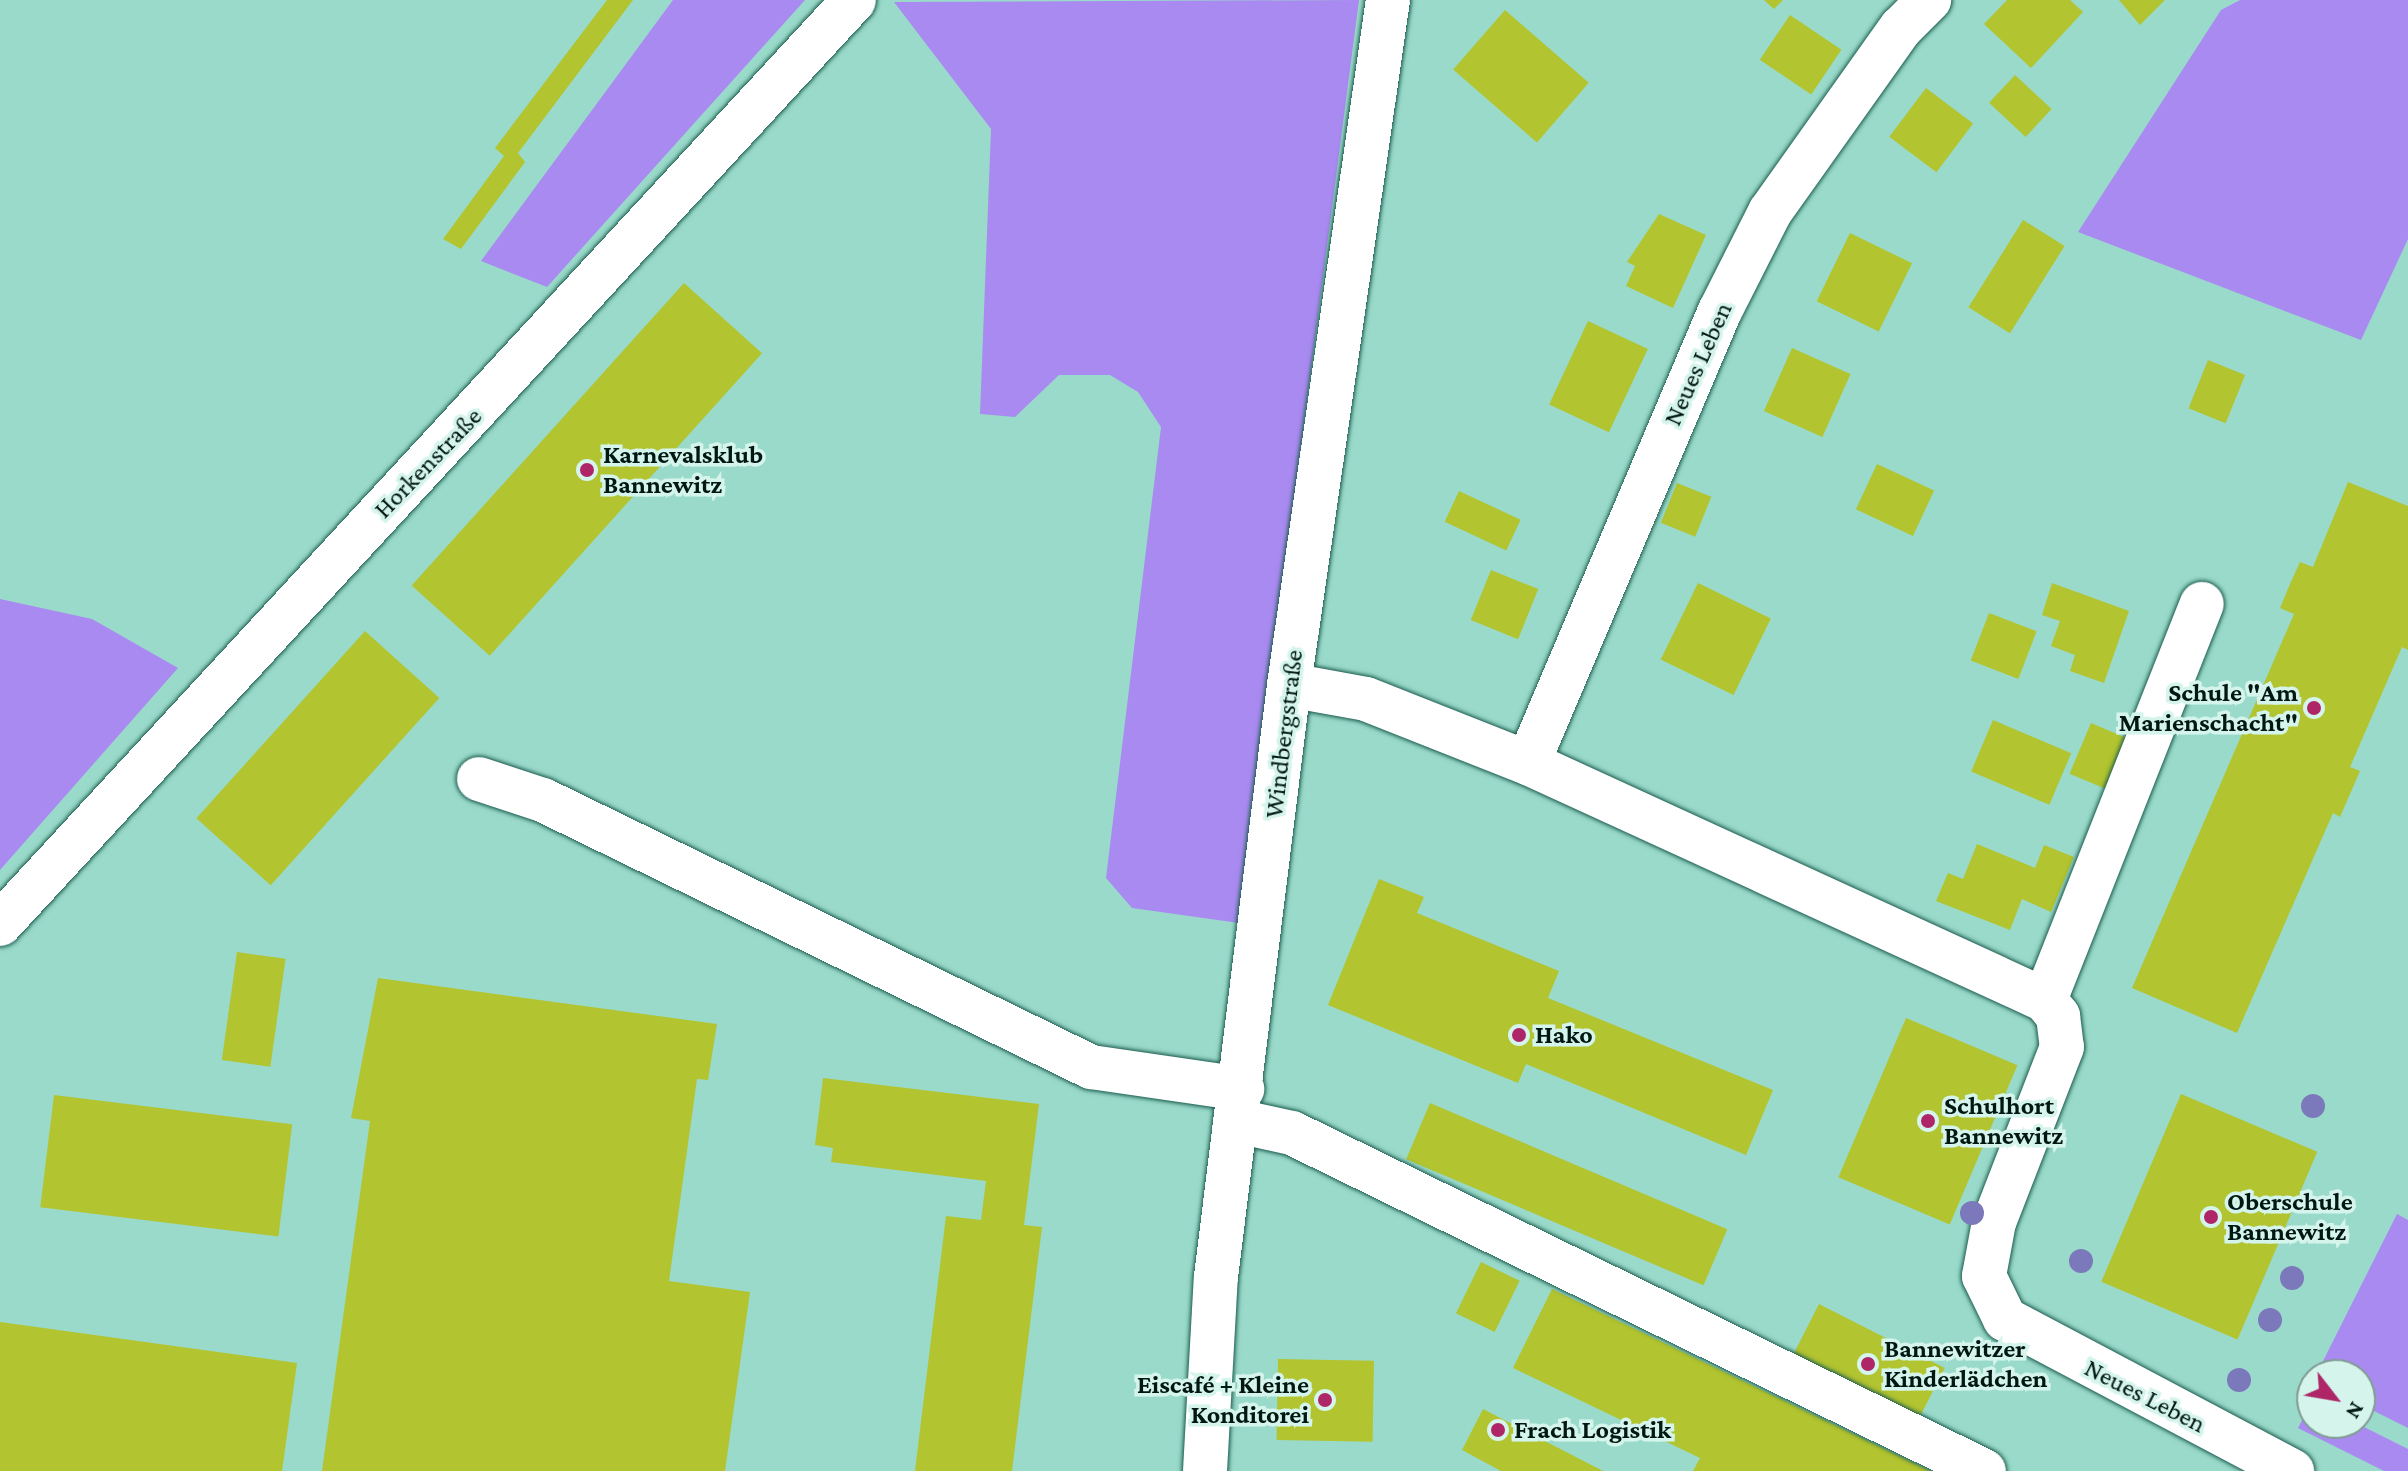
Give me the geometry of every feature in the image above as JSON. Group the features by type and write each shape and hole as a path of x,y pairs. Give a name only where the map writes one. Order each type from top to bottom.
{"street":[{"name":"Horkenstraße","path":"0,924 854,0"},
{"name":"Windbergstraße","path":"1205,1471 1208,1364 1289,685 1388,0"},
{"name":"Neues Leben","path":"1528,763 1720,311 1770,212 1901,28 1929,0"},
{"path":"1289,685 1366,699 1528,763 2045,1000 2202,604"},
{"path":"479,779 543,800 1091,1067 1239,1105 1984,1471"},
{"name":"Neues Leben","path":"2045,1000 2058,1016 2062,1047 1994,1222 1984,1276 2005,1319 2292,1471"}],"shaded area":[{"path":"673,0 805,0 547,287 481,261"},
{"path":"1359,0 1239,923 1132,908 1106,878 1161,427 1138,392 1110,375 1059,375 1015,417 980,414 991,129 894,2"},
{"path":"2240,0 2408,0 2408,239 2361,340 2078,232 2221,10"},
{"path":"0,599 92,619 178,668 0,870"},
{"path":"2397,1214 2408,1220 2408,1428 2376,1412 2376,1359 2324,1359"},
{"path":"2376,1433 2408,1449 2408,1471 2384,1471 2320,1439 2376,1439"}],"building":[{"path":"607,0 633,0 518,153 525,162 461,249 443,239 504,156 495,148"},
{"path":"1764,0 1783,0 1774,9"},
{"path":"2007,0 2070,0 2083,12 2031,68 1984,24"},
{"path":"2119,0 2165,0 2140,25"},
{"path":"1505,10 1589,83 1537,142 1453,70"},
{"path":"1790,15 1841,50 1811,94 1760,60"},
{"path":"2015,75 2052,109 2026,137 1989,103"},
{"path":"1926,88 1973,124 1936,172 1889,137"},
{"path":"1659,214 1706,235 1673,308 1626,286 1635,266 1627,262"},
{"path":"2023,220 2065,246 2010,333 1968,307"},
{"path":"1850,233 1912,263 1879,332 1817,301"},
{"name":"Karnevalsklub Bannewitz","path":"684,283 762,353 490,656 412,585"},
{"path":"1588,321 1648,349 1609,432 1549,404"},
{"path":"1792,348 1850,374 1822,437 1764,411"},
{"path":"2208,360 2245,375 2226,423 2189,408"},
{"path":"1877,464 1934,491 1913,536 1856,509"},
{"name":"Schule \"Am Marienschacht\"","path":"2348,482 2408,506 2408,650 2402,647 2350,767 2360,771 2340,817 2333,813 2237,1033 2132,988 2294,614 2280,608 2290,584 2300,562 2313,567"},
{"path":"1677,483 1711,497 1695,537 1661,523"},
{"path":"1459,491 1521,520 1506,551 1445,522"},
{"path":"1491,570 1538,589 1518,639 1471,620"},
{"path":"1698,583 1771,619 1734,695 1661,659"},
{"path":"2052,583 2129,611 2104,683 2070,671 2075,655 2051,646 2060,621 2042,615"},
{"path":"1989,613 2037,631 2018,679 1971,661"},
{"path":"365,631 439,698 271,885 196,818"},
{"path":"1993,720 2071,753 2049,805 1971,772"},
{"path":"2091,723 2127,738 2105,789 2070,774"},
{"path":"1977,844 2035,868 2044,845 2074,857 2051,912 2022,899 2010,930 1936,901 1948,873 1963,879"},
{"name":"Hako","path":"1379,879 1424,897 1417,913 1559,971 1548,998 1773,1090 1746,1155 1526,1064 1518,1083 1328,1005"},
{"path":"237,952 286,959 270,1067 222,1060"},
{"path":"378,978 717,1024 708,1080 697,1079 669,1281 750,1292 725,1471 322,1471 370,1121 351,1118"},
{"name":"Schulhort Bannewitz","path":"1906,1018 2017,1065 1950,1225 1838,1177"},
{"path":"823,1078 1039,1104 1024,1225 1042,1227 1012,1471 915,1471 946,1216 981,1220 986,1181 831,1162 833,1148 815,1145"},
{"name":"Oberschule Bannewitz","path":"2181,1094 2317,1152 2238,1340 2101,1282"},
{"path":"54,1095 292,1124 278,1236 40,1207"},
{"path":"1430,1103 1727,1229 1703,1285 1406,1159"},
{"path":"1481,1262 1520,1281 1495,1332 1456,1313"},
{"path":"1552,1289 1931,1471 1693,1471 1700,1458 1513,1368"},
{"name":"Bannewitzer Kinderlädchen","path":"1819,1304 1945,1368 1916,1424 1790,1360"},
{"path":"0,1322 297,1363 282,1471 0,1471"},
{"name":"Eiscafé + Kleine Konditorei","path":"1278,1359 1374,1361 1373,1442 1277,1440"},
{"name":"Frach Logistik","path":"1483,1409 1603,1471 1501,1471 1462,1450"}],"place":[{"name":"Karnevalsklub Bannewitz","path":"587,470"},
{"name":"Schule \"Am Marienschacht\"","path":"2314,708"},
{"name":"Hako","path":"1519,1035"},
{"name":"Schulhort Bannewitz","path":"1928,1121"},
{"name":"Oberschule Bannewitz","path":"2211,1217"},
{"name":"Bannewitzer Kinderlädchen","path":"1868,1364"},
{"name":"Eiscafé + Kleine Konditorei","path":"1325,1400"},
{"name":"Frach Logistik","path":"1498,1430"}]}
